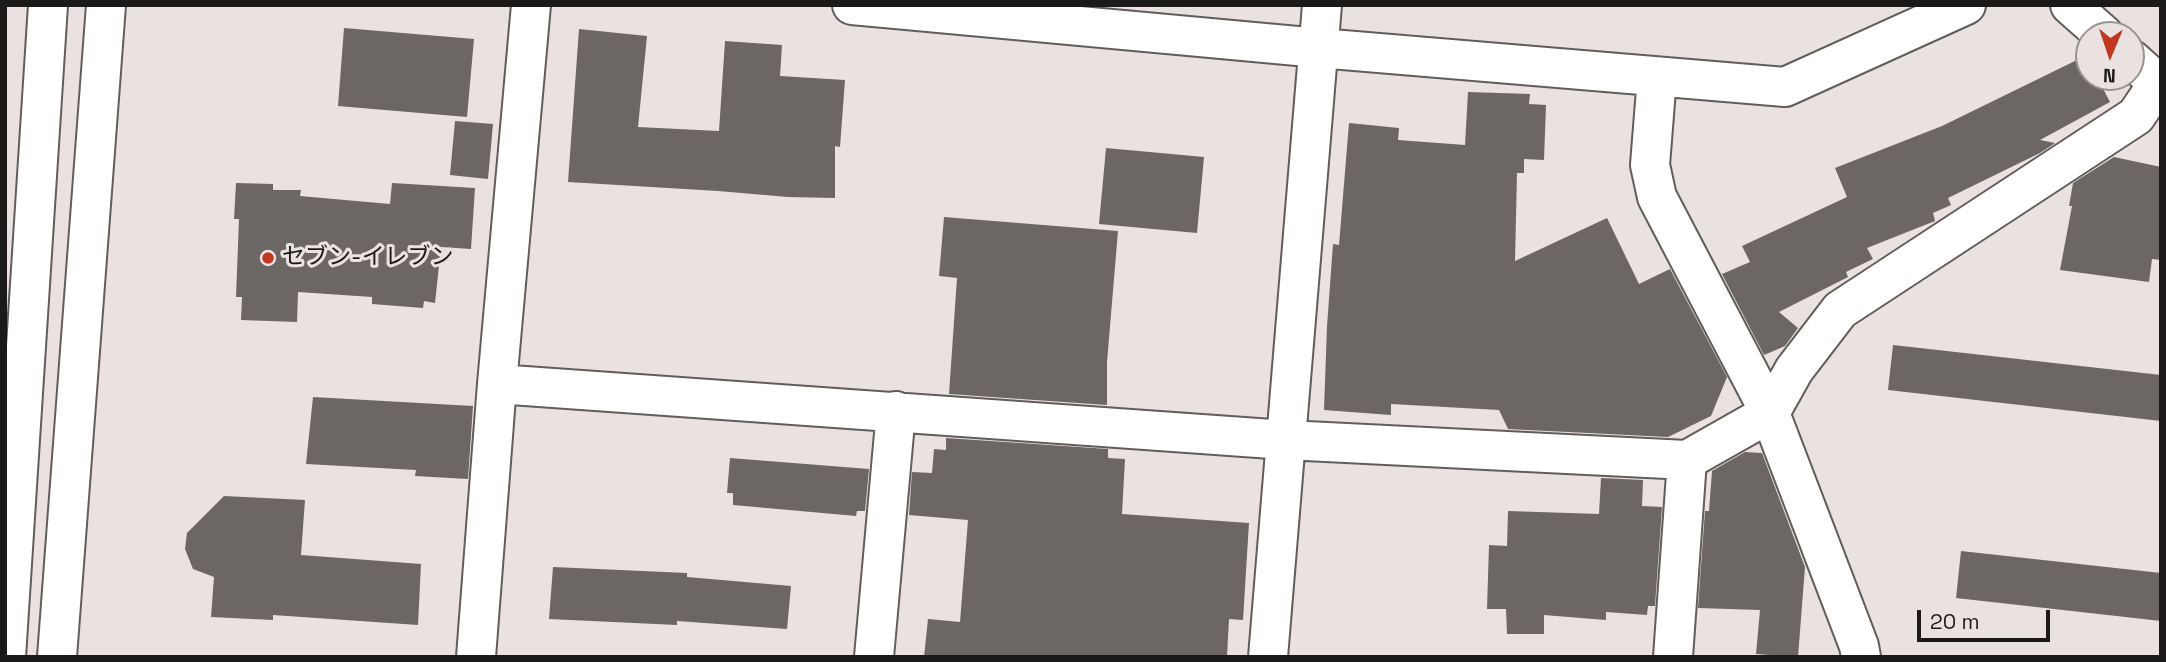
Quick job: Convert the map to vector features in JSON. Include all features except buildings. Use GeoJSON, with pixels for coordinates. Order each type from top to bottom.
{"type":"FeatureCollection","features":[{"type":"Feature","properties":{"kind":"street"},"geometry":{"type":"LineString","coordinates":[[6,657],[48,5]]}},
{"type":"Feature","properties":{"kind":"street"},"geometry":{"type":"LineString","coordinates":[[57,657],[106,5]]}},
{"type":"Feature","properties":{"kind":"street"},"geometry":{"type":"LineString","coordinates":[[476,657],[531,5]]}},
{"type":"Feature","properties":{"kind":"street"},"geometry":{"type":"LineString","coordinates":[[852,5],[1786,87],[1966,5]]}},
{"type":"Feature","properties":{"kind":"street"},"geometry":{"type":"LineString","coordinates":[[1268,657],[1322,5]]}},
{"type":"Feature","properties":{"kind":"street"},"geometry":{"type":"LineString","coordinates":[[2070,5],[2088,21]]}},
{"type":"Feature","properties":{"kind":"street"},"geometry":{"type":"LineString","coordinates":[[497,384],[1286,440],[1687,460],[1770,413],[1794,370],[1840,310],[2136,116],[2150,73]]}},
{"type":"Feature","properties":{"kind":"street"},"geometry":{"type":"LineString","coordinates":[[1657,77],[1650,165],[1657,197],[1770,413],[1861,657]]}},
{"type":"Feature","properties":{"kind":"street"},"geometry":{"type":"LineString","coordinates":[[874,657],[896,411]]}},
{"type":"Feature","properties":{"kind":"street"},"geometry":{"type":"LineString","coordinates":[[1674,657],[1687,460]]}},
{"type":"Feature","properties":{"kind":"place","name":"セブン-イレブン"},"geometry":{"type":"Point","coordinates":[268,258]}}]}
